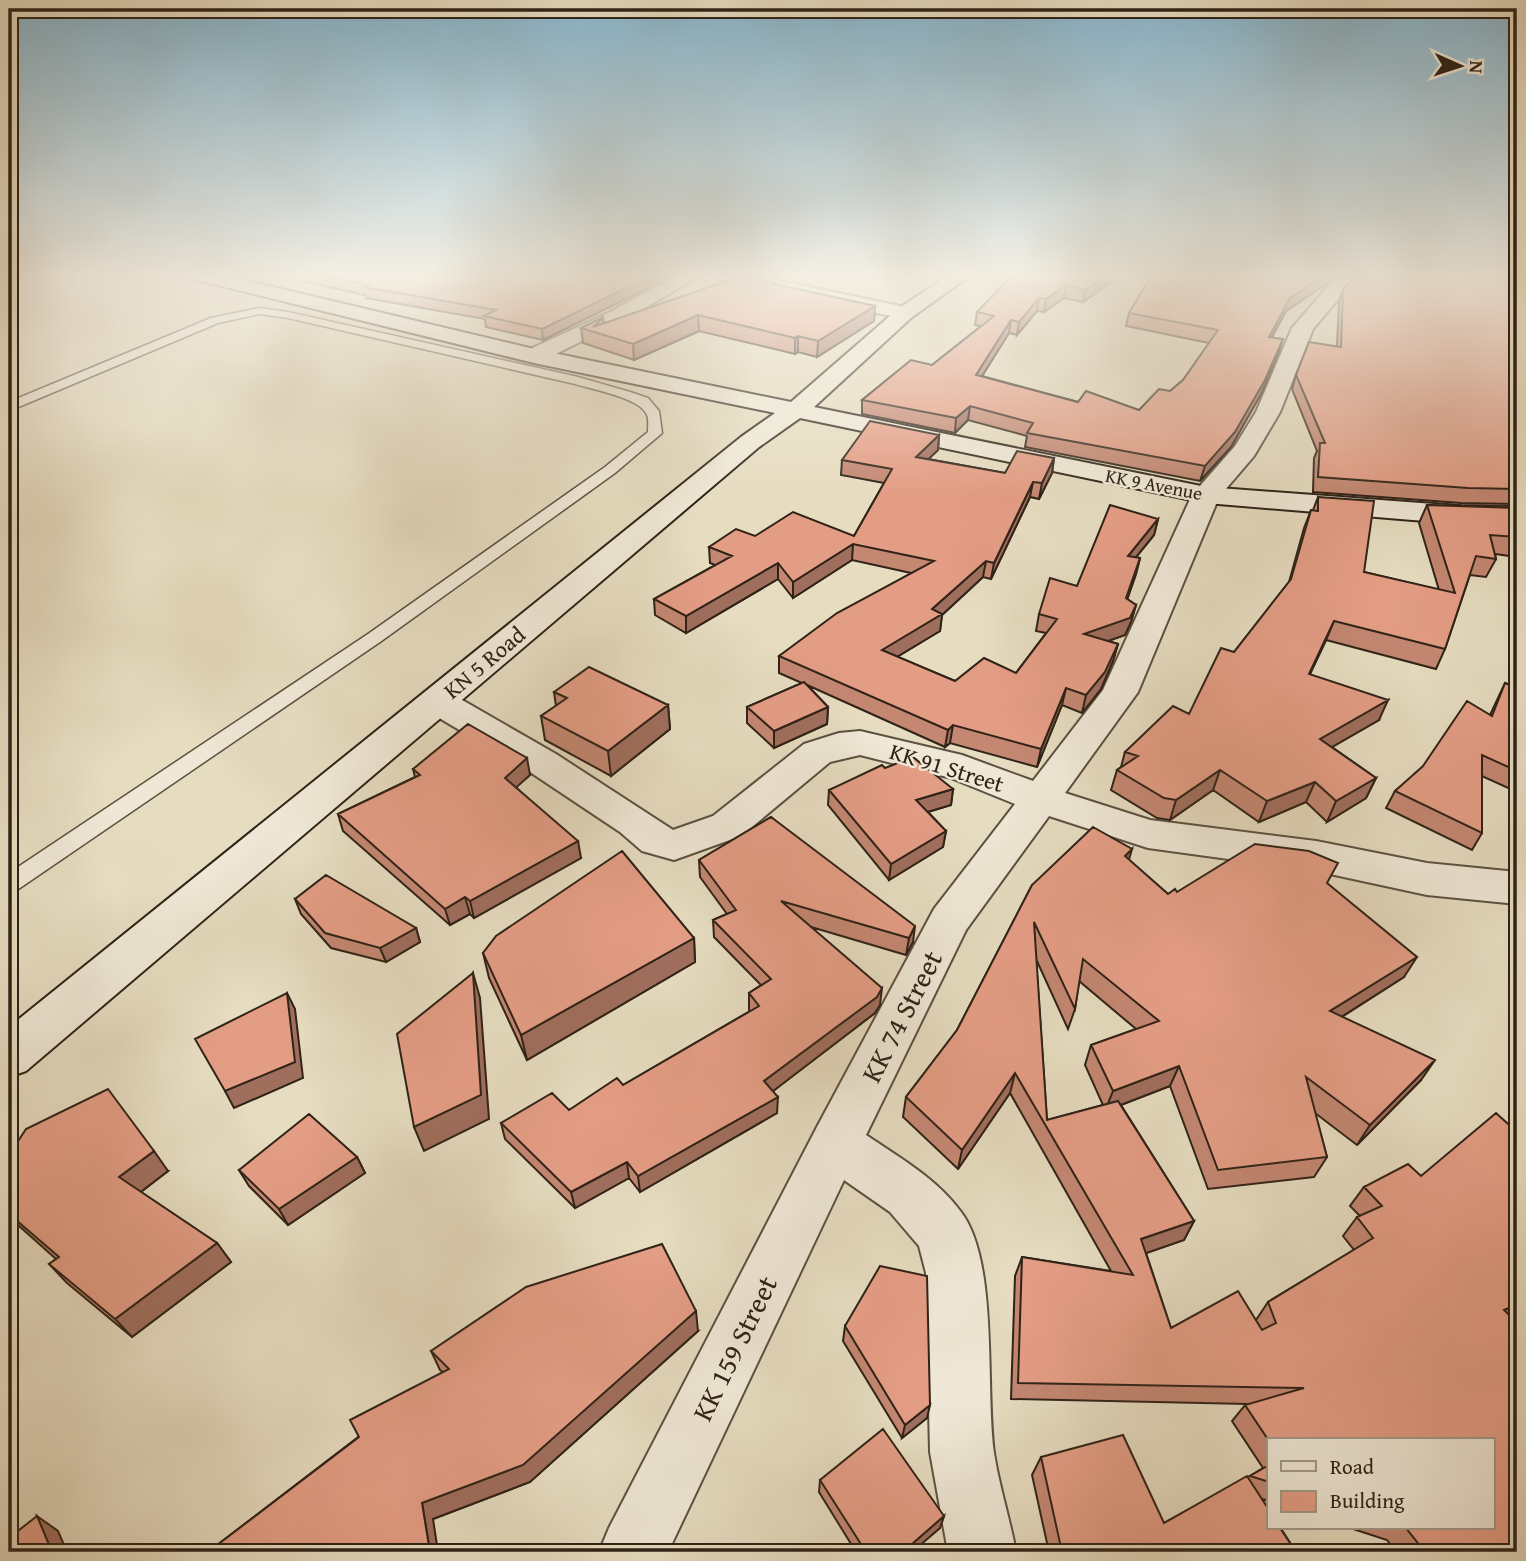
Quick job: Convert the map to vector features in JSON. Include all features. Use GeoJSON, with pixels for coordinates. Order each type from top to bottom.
{"type":"FeatureCollection","features":[{"type":"Feature","properties":{"kind":"street","name":"KK 9 Avenue"},"geometry":{"type":"LineString","coordinates":[[500,348],[1206,495],[1461,515],[1517,516]]}},
{"type":"Feature","properties":{"kind":"street"},"geometry":{"type":"LineString","coordinates":[[534,356],[551,348]]}},
{"type":"Feature","properties":{"kind":"street","name":"KN 5 Road"},"geometry":{"type":"LineString","coordinates":[[9,1056],[750,442],[796,410],[866,348]]}},
{"type":"Feature","properties":{"kind":"street","name":"KK 74 Street"},"geometry":{"type":"LineString","coordinates":[[835,1144],[949,921],[1120,692],[1206,495],[1245,450],[1268,412],[1295,348]]}},
{"type":"Feature","properties":{"kind":"street","name":"KK 91 Street"},"geometry":{"type":"LineString","coordinates":[[437,701],[543,763],[634,822],[656,841],[674,845],[727,826],[817,753],[839,745],[860,743],[962,768],[1041,799],[1148,834],[1316,856],[1427,879],[1517,888]]}},
{"type":"Feature","properties":{"kind":"street"},"geometry":{"type":"LineString","coordinates":[[835,1144],[909,1194],[943,1232],[955,1273],[962,1452],[982,1552]]}},
{"type":"Feature","properties":{"kind":"street","name":"KK 159 Street"},"geometry":{"type":"LineString","coordinates":[[633,1552],[835,1144]]}},
{"type":"Feature","properties":{"kind":"lane"},"geometry":{"type":"LineString","coordinates":[[9,407],[149,348]]}},
{"type":"Feature","properties":{"kind":"lane"},"geometry":{"type":"LineString","coordinates":[[9,884],[374,638],[610,470],[654,433],[654,414],[643,401],[556,376],[432,348]]}},
{"type":"Feature","properties":{"kind":"building"},"geometry":{"type":"Polygon","coordinates":[[[954,348],[993,348],[976,375],[1078,402],[1086,391],[1139,410],[1159,389],[1170,391],[1183,380],[1206,348],[1279,348],[1265,380],[1235,432],[1205,466],[1027,433],[1033,423],[970,406],[956,418],[862,400],[911,360],[932,365],[954,348]]]}},
{"type":"Feature","properties":{"kind":"building"},"geometry":{"type":"Polygon","coordinates":[[[1307,348],[1517,348],[1517,479],[1514,479],[1517,489],[1318,477],[1320,443],[1325,443],[1296,375],[1307,348]]]}},
{"type":"Feature","properties":{"kind":"building"},"geometry":{"type":"Polygon","coordinates":[[[870,421],[939,435],[916,457],[1005,473],[1017,451],[1054,458],[1042,483],[1033,482],[994,563],[986,561],[932,609],[942,614],[882,650],[955,681],[984,658],[1016,673],[1057,619],[1039,614],[1050,578],[1077,586],[1110,505],[1158,519],[1128,556],[1140,558],[1126,598],[1136,605],[1130,618],[1084,634],[1118,644],[1105,672],[1086,695],[1066,688],[1041,749],[953,725],[948,730],[779,656],[837,613],[934,561],[853,544],[793,582],[778,563],[686,616],[654,599],[732,556],[709,547],[736,529],[755,536],[793,512],[854,536],[892,469],[842,460],[870,421]]]}},
{"type":"Feature","properties":{"kind":"building"},"geometry":{"type":"Polygon","coordinates":[[[1318,497],[1374,501],[1364,572],[1455,593],[1427,505],[1517,508],[1517,537],[1490,535],[1496,559],[1476,556],[1445,649],[1334,621],[1309,674],[1388,700],[1320,739],[1376,778],[1336,801],[1315,782],[1267,801],[1220,770],[1176,800],[1164,798],[1117,770],[1138,756],[1125,752],[1173,706],[1189,714],[1221,648],[1234,652],[1291,579],[1311,510],[1318,511],[1318,497]]]}},
{"type":"Feature","properties":{"kind":"building"},"geometry":{"type":"Polygon","coordinates":[[[589,667],[668,705],[608,751],[541,716],[567,698],[554,692],[589,667]]]}},
{"type":"Feature","properties":{"kind":"building"},"geometry":{"type":"Polygon","coordinates":[[[804,682],[828,707],[774,731],[747,707],[804,682]]]}},
{"type":"Feature","properties":{"kind":"building"},"geometry":{"type":"Polygon","coordinates":[[[1505,683],[1517,688],[1517,771],[1482,755],[1482,833],[1395,791],[1423,766],[1467,701],[1492,716],[1505,683]]]}},
{"type":"Feature","properties":{"kind":"building"},"geometry":{"type":"Polygon","coordinates":[[[468,724],[527,758],[505,778],[578,841],[470,901],[465,897],[445,909],[338,814],[420,775],[413,769],[468,724]]]}},
{"type":"Feature","properties":{"kind":"building"},"geometry":{"type":"Polygon","coordinates":[[[913,757],[953,789],[916,800],[946,831],[891,864],[829,790],[882,765],[885,768],[913,757]]]}},
{"type":"Feature","properties":{"kind":"building"},"geometry":{"type":"Polygon","coordinates":[[[771,817],[915,926],[909,938],[781,901],[882,988],[877,997],[764,1081],[778,1097],[638,1176],[627,1162],[571,1192],[501,1123],[552,1093],[569,1110],[617,1078],[623,1085],[759,1006],[749,993],[771,979],[713,920],[736,910],[699,860],[771,817]]]}},
{"type":"Feature","properties":{"kind":"building"},"geometry":{"type":"Polygon","coordinates":[[[1093,827],[1132,849],[1125,856],[1168,894],[1175,889],[1177,892],[1255,844],[1309,851],[1338,863],[1327,883],[1417,957],[1330,1011],[1435,1060],[1370,1125],[1306,1077],[1327,1157],[1218,1170],[1179,1066],[1113,1091],[1091,1045],[1159,1021],[1083,959],[1075,1009],[1034,922],[1047,1120],[1118,1101],[1194,1221],[1141,1239],[1171,1328],[1238,1291],[1262,1330],[1276,1323],[1268,1302],[1373,1238],[1357,1217],[1382,1206],[1364,1187],[1408,1164],[1421,1176],[1496,1113],[1517,1132],[1517,1305],[1504,1310],[1517,1323],[1517,1552],[1425,1552],[1408,1530],[1494,1530],[1494,1438],[1267,1438],[1245,1405],[1304,1388],[1018,1383],[1022,1257],[1133,1275],[1015,1073],[962,1150],[906,1097],[957,1030],[1032,885],[1093,827]]]}},
{"type":"Feature","properties":{"kind":"building"},"geometry":{"type":"Polygon","coordinates":[[[622,851],[694,938],[521,1035],[483,953],[496,936],[622,851]]]}},
{"type":"Feature","properties":{"kind":"building"},"geometry":{"type":"Polygon","coordinates":[[[326,875],[416,928],[380,948],[325,933],[295,899],[326,875]]]}},
{"type":"Feature","properties":{"kind":"building"},"geometry":{"type":"Polygon","coordinates":[[[473,973],[481,1095],[414,1127],[397,1034],[473,973]]]}},
{"type":"Feature","properties":{"kind":"building"},"geometry":{"type":"Polygon","coordinates":[[[287,993],[295,1062],[225,1091],[195,1039],[287,993]]]}},
{"type":"Feature","properties":{"kind":"building"},"geometry":{"type":"Polygon","coordinates":[[[108,1089],[154,1151],[119,1177],[217,1243],[115,1319],[49,1264],[59,1257],[9,1214],[9,1155],[26,1129],[108,1089]]]}},
{"type":"Feature","properties":{"kind":"building"},"geometry":{"type":"Polygon","coordinates":[[[309,1114],[357,1157],[279,1209],[239,1170],[309,1114]]]}},
{"type":"Feature","properties":{"kind":"building"},"geometry":{"type":"Polygon","coordinates":[[[662,1244],[696,1311],[523,1465],[422,1503],[430,1552],[208,1552],[359,1437],[350,1420],[449,1369],[431,1351],[526,1287],[662,1244]]]}},
{"type":"Feature","properties":{"kind":"building"},"geometry":{"type":"Polygon","coordinates":[[[880,1266],[927,1276],[930,1405],[905,1425],[845,1326],[880,1266]]]}},
{"type":"Feature","properties":{"kind":"building"},"geometry":{"type":"Polygon","coordinates":[[[883,1429],[944,1516],[912,1544],[917,1552],[866,1552],[820,1480],[883,1429]]]}},
{"type":"Feature","properties":{"kind":"building"},"geometry":{"type":"Polygon","coordinates":[[[1123,1435],[1164,1523],[1247,1476],[1267,1507],[1267,1530],[1281,1530],[1296,1552],[1062,1552],[1041,1457],[1123,1435]]]}},
{"type":"Feature","properties":{"kind":"building"},"geometry":{"type":"Polygon","coordinates":[[[1267,1466],[1267,1481],[1250,1476],[1267,1466]]]}},
{"type":"Feature","properties":{"kind":"building"},"geometry":{"type":"Polygon","coordinates":[[[37,1516],[52,1552],[9,1552],[9,1538],[37,1516]]]}}]}
